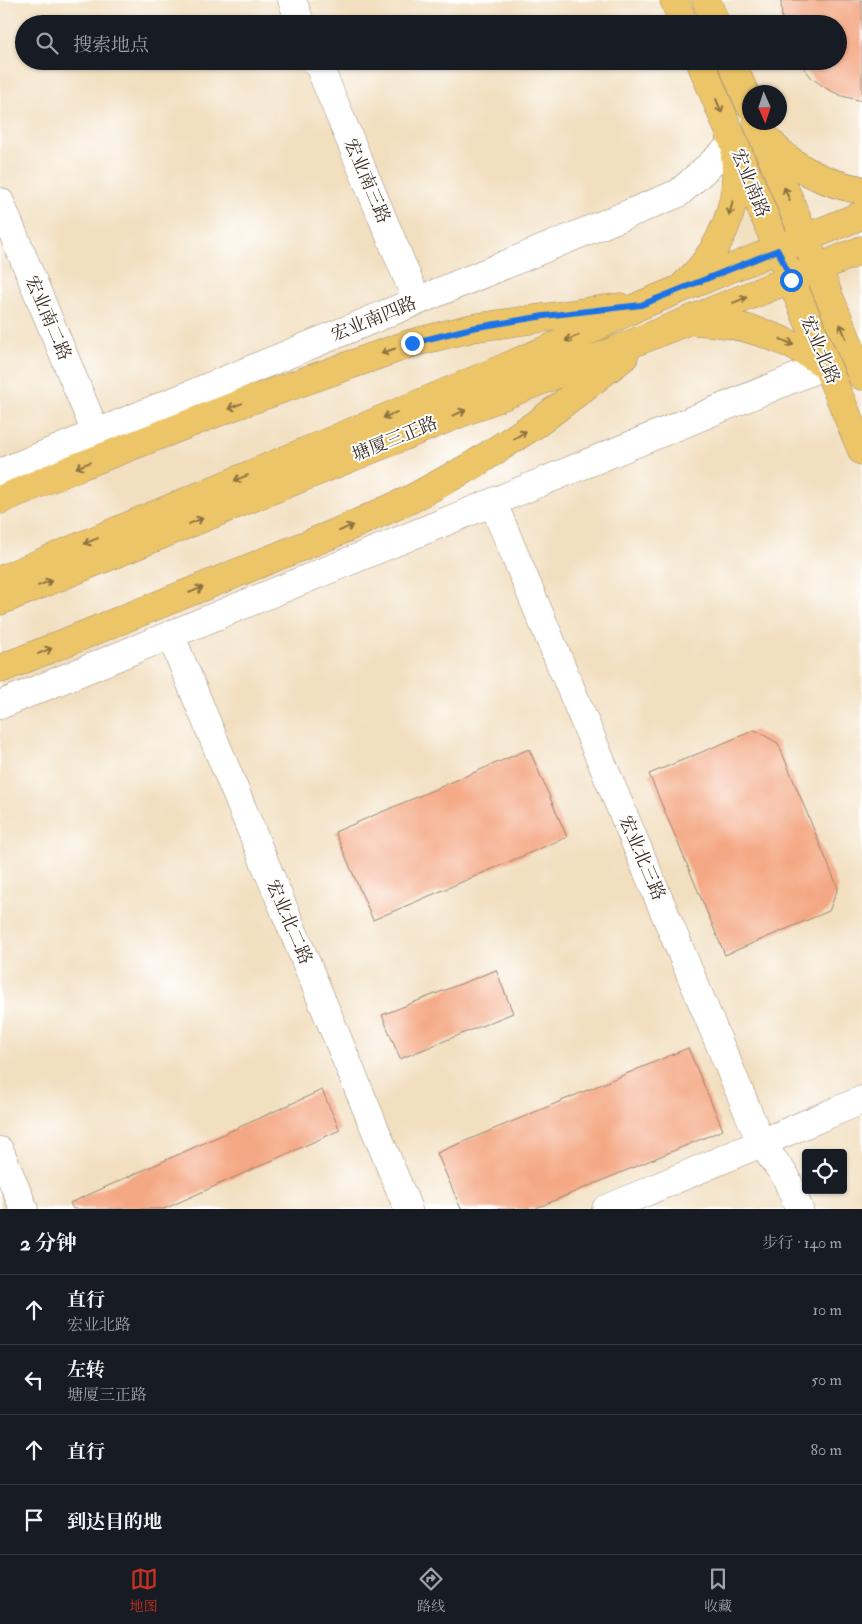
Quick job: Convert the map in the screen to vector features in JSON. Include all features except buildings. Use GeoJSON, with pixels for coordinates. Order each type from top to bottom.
{"type":"FeatureCollection","features":[{"type":"Feature","properties":{"kind":"main road"},"geometry":{"type":"LineString","coordinates":[[674,0],[680,15]]}},
{"type":"Feature","properties":{"kind":"main road"},"geometry":{"type":"LineString","coordinates":[[706,0],[712,15]]}},
{"type":"Feature","properties":{"kind":"main road","name":"宏业南路"},"geometry":{"type":"LineString","coordinates":[[704,70],[778,250]]}},
{"type":"Feature","properties":{"kind":"main road"},"geometry":{"type":"LineString","coordinates":[[735,70],[742,86]]}},
{"type":"Feature","properties":{"kind":"main road","name":"宏业南路"},"geometry":{"type":"LineString","coordinates":[[760,130],[806,239]]}},
{"type":"Feature","properties":{"kind":"main road"},"geometry":{"type":"LineString","coordinates":[[761,130],[776,148],[809,173],[828,182],[862,190]]}},
{"type":"Feature","properties":{"kind":"main road"},"geometry":{"type":"LineString","coordinates":[[679,290],[708,260],[727,224],[736,183],[734,142]]}},
{"type":"Feature","properties":{"kind":"main road","name":"塘厦三正路"},"geometry":{"type":"LineString","coordinates":[[0,580],[504,368],[582,334],[641,305],[862,215]]}},
{"type":"Feature","properties":{"kind":"main road","name":"宏业北路"},"geometry":{"type":"LineString","coordinates":[[806,239],[862,376]]}},
{"type":"Feature","properties":{"kind":"main road","name":"宏业北路"},"geometry":{"type":"LineString","coordinates":[[778,250],[862,451]]}},
{"type":"Feature","properties":{"kind":"main road","name":"塘厦三正路"},"geometry":{"type":"LineString","coordinates":[[0,601],[862,250]]}},
{"type":"Feature","properties":{"kind":"main road"},"geometry":{"type":"LineString","coordinates":[[0,500],[75,468],[228,409],[412,343],[472,328],[544,316],[641,305]]}},
{"type":"Feature","properties":{"kind":"main road"},"geometry":{"type":"LineString","coordinates":[[688,321],[710,322],[751,329],[790,343],[826,365]]}},
{"type":"Feature","properties":{"kind":"main road"},"geometry":{"type":"LineString","coordinates":[[0,669],[332,534],[409,500],[474,465],[539,422],[652,336]]}},
{"type":"Feature","properties":{"kind":"street"},"geometry":{"type":"LineString","coordinates":[[292,0],[298,15]]}},
{"type":"Feature","properties":{"kind":"street","name":"宏业南三路"},"geometry":{"type":"LineString","coordinates":[[321,70],[417,301]]}},
{"type":"Feature","properties":{"kind":"street","name":"宏业南四路"},"geometry":{"type":"LineString","coordinates":[[0,473],[679,193],[734,142]]}},
{"type":"Feature","properties":{"kind":"street","name":"宏业南二路"},"geometry":{"type":"LineString","coordinates":[[0,202],[96,433]]}},
{"type":"Feature","properties":{"kind":"street"},"geometry":{"type":"LineString","coordinates":[[0,705],[826,365]]}},
{"type":"Feature","properties":{"kind":"street","name":"宏业北三路"},"geometry":{"type":"LineString","coordinates":[[493,503],[761,1143],[786,1178],[799,1209]]}},
{"type":"Feature","properties":{"kind":"street","name":"宏业北二路"},"geometry":{"type":"LineString","coordinates":[[171,636],[408,1209]]}},
{"type":"Feature","properties":{"kind":"street"},"geometry":{"type":"LineString","coordinates":[[606,1209],[862,1100]]}},
{"type":"Feature","properties":{"kind":"street"},"geometry":{"type":"LineString","coordinates":[[0,1151],[24,1209]]}},
{"type":"Feature","properties":{"kind":"route"},"geometry":{"type":"LineString","coordinates":[[412,343],[472,328],[544,316],[641,305],[778,250],[791,280]]}}]}
